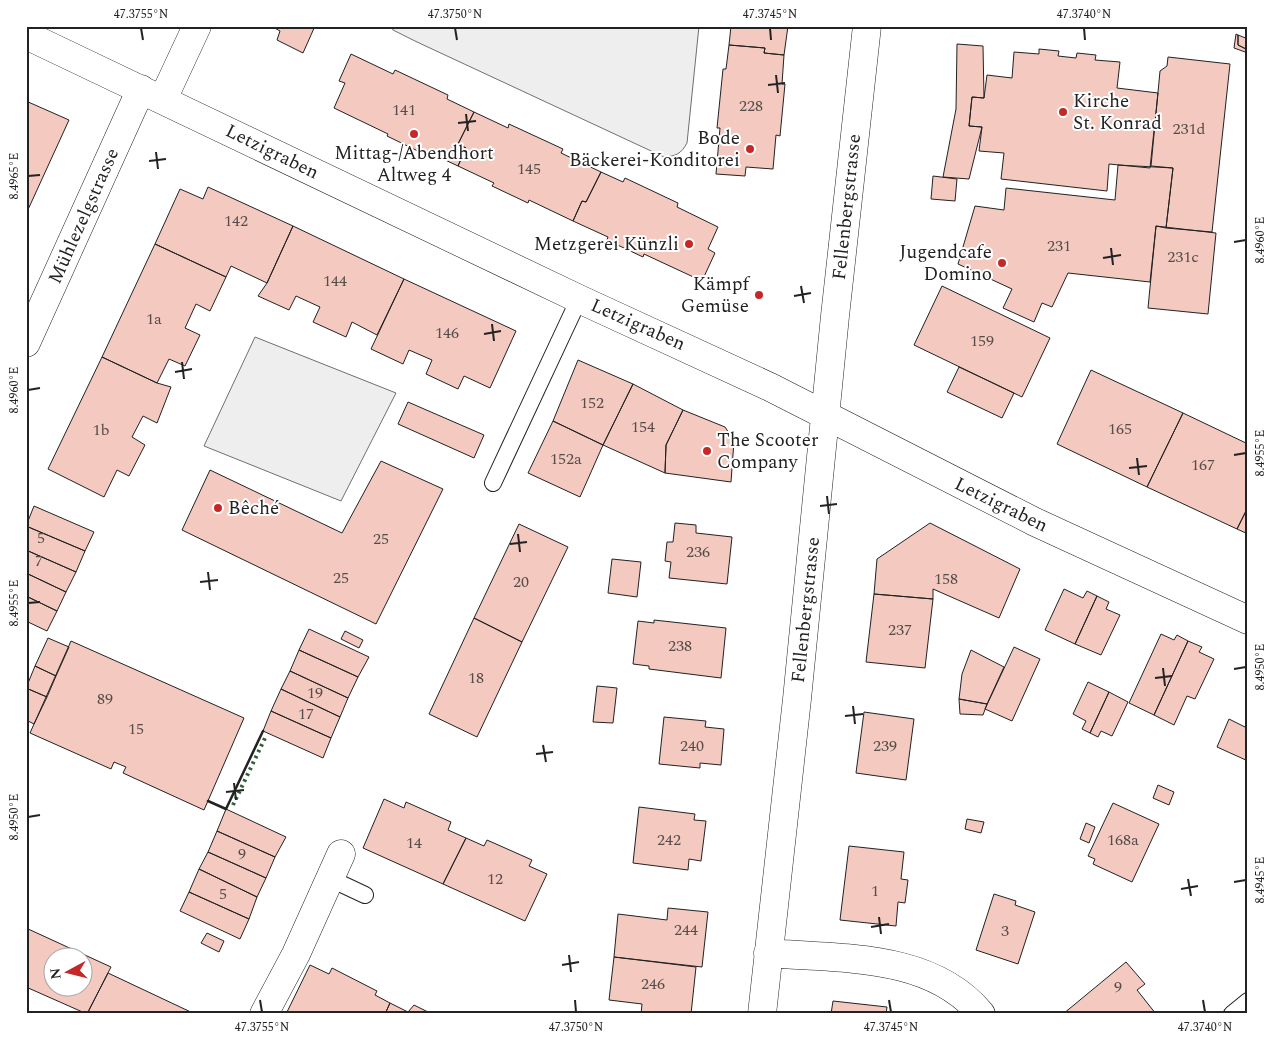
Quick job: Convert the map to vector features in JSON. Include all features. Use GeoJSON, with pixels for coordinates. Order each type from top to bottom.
{"type":"FeatureCollection","features":[{"type":"Feature","properties":{"kind":"street","name":"Mühlezelgstrasse"},"geometry":{"type":"LineString","coordinates":[[26,343],[152,94],[198,26]]}},
{"type":"Feature","properties":{"kind":"street","name":"Fellenbergstrasse"},"geometry":{"type":"LineString","coordinates":[[762,1014],[797,699],[867,26]]}},
{"type":"Feature","properties":{"kind":"street","name":"Letzigraben"},"geometry":{"type":"LineString","coordinates":[[26,34],[578,298],[764,384],[1035,522],[1248,620]]}},
{"type":"Feature","properties":{"kind":"street"},"geometry":{"type":"LineString","coordinates":[[264,1014],[275,996],[341,854]]}},
{"type":"Feature","properties":{"kind":"street"},"geometry":{"type":"LineString","coordinates":[[768,952],[889,964],[931,976],[967,998],[981,1014]]}},
{"type":"Feature","properties":{"kind":"lane"},"geometry":{"type":"LineString","coordinates":[[493,483],[578,298]]}},
{"type":"Feature","properties":{"kind":"lane"},"geometry":{"type":"LineString","coordinates":[[331,879],[364,895]]}},
{"type":"Feature","properties":{"kind":"lane"},"geometry":{"type":"LineString","coordinates":[[1232,1014],[1248,1001]]}},
{"type":"Feature","properties":{"kind":"shaded area"},"geometry":{"type":"Polygon","coordinates":[[[391,26],[699,26],[687,143],[678,154],[664,157],[417,42],[393,30],[391,26]]]}},
{"type":"Feature","properties":{"kind":"shaded area"},"geometry":{"type":"Polygon","coordinates":[[[255,337],[396,393],[341,501],[204,446],[255,337]]]}},
{"type":"Feature","properties":{"kind":"building"},"geometry":{"type":"Polygon","coordinates":[[[271,26],[315,26],[303,53],[277,40],[280,31],[271,26]]]}},
{"type":"Feature","properties":{"kind":"building"},"geometry":{"type":"Polygon","coordinates":[[[731,26],[788,26],[784,55],[764,53],[765,48],[729,45],[731,26]]]}},
{"type":"Feature","properties":{"kind":"building"},"geometry":{"type":"Polygon","coordinates":[[[1236,34],[1238,35],[1238,45],[1248,50],[1248,53],[1234,48],[1236,34]]]}},
{"type":"Feature","properties":{"kind":"building"},"geometry":{"type":"Polygon","coordinates":[[[1238,35],[1248,39],[1248,50],[1238,45],[1238,35]]]}},
{"type":"Feature","properties":{"kind":"building"},"geometry":{"type":"Polygon","coordinates":[[[957,44],[983,46],[984,98],[972,97],[969,126],[982,127],[969,179],[943,177],[956,109],[957,44]]]}},
{"type":"Feature","properties":{"kind":"building"},"geometry":{"type":"Polygon","coordinates":[[[729,45],[765,48],[764,53],[784,55],[782,84],[785,84],[780,136],[776,135],[773,169],[746,167],[745,176],[716,174],[720,128],[717,128],[723,69],[726,69],[729,45]]]}},
{"type":"Feature","properties":{"kind":"building","name":"Kirche St. Konrad"},"geometry":{"type":"Polygon","coordinates":[[[1039,49],[1059,51],[1058,56],[1076,58],[1077,53],[1096,55],[1095,60],[1120,62],[1117,88],[1158,93],[1150,168],[1109,164],[1107,191],[1001,179],[1004,153],[979,151],[982,127],[969,126],[972,97],[984,98],[987,75],[1012,78],[1014,52],[1039,54],[1039,49]]]}},
{"type":"Feature","properties":{"kind":"building"},"geometry":{"type":"Polygon","coordinates":[[[351,54],[393,74],[395,70],[448,95],[447,99],[474,112],[458,144],[466,148],[458,166],[424,150],[422,153],[334,108],[345,83],[339,81],[351,54]]]}},
{"type":"Feature","properties":{"kind":"building"},"geometry":{"type":"Polygon","coordinates":[[[1168,57],[1230,64],[1212,232],[1166,228],[1173,168],[1151,166],[1160,71],[1167,66],[1168,57]]]}},
{"type":"Feature","properties":{"kind":"building"},"geometry":{"type":"Polygon","coordinates":[[[26,101],[69,120],[26,214],[26,101]]]}},
{"type":"Feature","properties":{"kind":"building"},"geometry":{"type":"Polygon","coordinates":[[[474,112],[508,128],[509,124],[563,149],[561,153],[601,172],[586,202],[582,201],[573,221],[529,200],[528,203],[492,186],[494,183],[458,166],[466,148],[458,144],[474,112]]]}},
{"type":"Feature","properties":{"kind":"building"},"geometry":{"type":"Polygon","coordinates":[[[1118,165],[1173,168],[1166,228],[1156,226],[1150,282],[1068,273],[1052,307],[1042,303],[1034,322],[1003,308],[1012,289],[958,264],[975,206],[1004,210],[1006,188],[1115,200],[1118,165]]]}},
{"type":"Feature","properties":{"kind":"building"},"geometry":{"type":"Polygon","coordinates":[[[601,172],[623,182],[625,178],[678,203],[677,207],[718,227],[708,249],[715,253],[702,281],[644,254],[643,257],[607,240],[608,237],[573,221],[582,201],[586,202],[601,172]]]}},
{"type":"Feature","properties":{"kind":"building"},"geometry":{"type":"Polygon","coordinates":[[[933,176],[957,179],[955,201],[931,199],[933,176]]]}},
{"type":"Feature","properties":{"kind":"building"},"geometry":{"type":"Polygon","coordinates":[[[208,187],[293,226],[267,283],[231,266],[226,277],[155,244],[180,189],[203,199],[208,187]]]}},
{"type":"Feature","properties":{"kind":"building"},"geometry":{"type":"Polygon","coordinates":[[[293,226],[404,279],[377,335],[352,322],[346,337],[313,322],[320,307],[296,296],[289,310],[258,296],[267,283],[293,226]]]}},
{"type":"Feature","properties":{"kind":"building"},"geometry":{"type":"Polygon","coordinates":[[[1156,226],[1216,233],[1208,314],[1148,308],[1156,226]]]}},
{"type":"Feature","properties":{"kind":"building"},"geometry":{"type":"Polygon","coordinates":[[[155,244],[226,277],[210,311],[196,304],[185,328],[200,335],[185,366],[169,359],[157,383],[102,357],[155,244]]]}},
{"type":"Feature","properties":{"kind":"building"},"geometry":{"type":"Polygon","coordinates":[[[404,279],[516,331],[490,388],[464,376],[458,389],[426,374],[432,360],[409,350],[403,364],[371,349],[404,279]]]}},
{"type":"Feature","properties":{"kind":"building"},"geometry":{"type":"Polygon","coordinates":[[[942,286],[1050,338],[1022,397],[914,345],[942,286]]]}},
{"type":"Feature","properties":{"kind":"building"},"geometry":{"type":"Polygon","coordinates":[[[102,357],[157,383],[171,387],[157,423],[143,416],[132,437],[145,445],[129,476],[117,470],[104,497],[48,469],[102,357]]]}},
{"type":"Feature","properties":{"kind":"building"},"geometry":{"type":"Polygon","coordinates":[[[578,360],[633,384],[603,445],[553,421],[578,360]]]}},
{"type":"Feature","properties":{"kind":"building"},"geometry":{"type":"Polygon","coordinates":[[[959,367],[1014,393],[1002,418],[947,392],[959,367]]]}},
{"type":"Feature","properties":{"kind":"building"},"geometry":{"type":"Polygon","coordinates":[[[1091,370],[1183,413],[1147,487],[1057,444],[1091,370]]]}},
{"type":"Feature","properties":{"kind":"building"},"geometry":{"type":"Polygon","coordinates":[[[633,384],[683,410],[666,445],[665,473],[603,445],[633,384]]]}},
{"type":"Feature","properties":{"kind":"building"},"geometry":{"type":"Polygon","coordinates":[[[408,402],[484,435],[474,458],[398,424],[408,402]]]}},
{"type":"Feature","properties":{"kind":"building"},"geometry":{"type":"Polygon","coordinates":[[[683,410],[725,427],[729,433],[734,441],[731,482],[665,473],[666,445],[683,410]]]}},
{"type":"Feature","properties":{"kind":"building"},"geometry":{"type":"Polygon","coordinates":[[[1183,413],[1248,444],[1248,507],[1237,529],[1147,487],[1183,413]]]}},
{"type":"Feature","properties":{"kind":"building"},"geometry":{"type":"Polygon","coordinates":[[[553,421],[603,445],[580,497],[528,473],[553,421]]]}},
{"type":"Feature","properties":{"kind":"building"},"geometry":{"type":"Polygon","coordinates":[[[381,461],[443,489],[376,624],[182,530],[210,470],[342,533],[381,461]]]}},
{"type":"Feature","properties":{"kind":"building"},"geometry":{"type":"Polygon","coordinates":[[[34,506],[94,532],[85,551],[26,526],[34,506]]]}},
{"type":"Feature","properties":{"kind":"building"},"geometry":{"type":"Polygon","coordinates":[[[1248,507],[1248,534],[1237,529],[1248,507]]]}},
{"type":"Feature","properties":{"kind":"building"},"geometry":{"type":"Polygon","coordinates":[[[675,523],[696,525],[696,533],[732,537],[727,584],[669,578],[671,562],[665,561],[667,542],[673,542],[675,523]]]}},
{"type":"Feature","properties":{"kind":"building"},"geometry":{"type":"Polygon","coordinates":[[[930,523],[1020,569],[999,618],[933,589],[933,599],[874,594],[877,559],[930,523]]]}},
{"type":"Feature","properties":{"kind":"building"},"geometry":{"type":"Polygon","coordinates":[[[519,524],[568,547],[522,642],[474,618],[519,524]]]}},
{"type":"Feature","properties":{"kind":"building"},"geometry":{"type":"Polygon","coordinates":[[[26,526],[85,551],[76,572],[26,550],[26,526]]]}},
{"type":"Feature","properties":{"kind":"building"},"geometry":{"type":"Polygon","coordinates":[[[26,550],[76,572],[66,592],[26,573],[26,550]]]}},
{"type":"Feature","properties":{"kind":"building"},"geometry":{"type":"Polygon","coordinates":[[[612,559],[641,562],[637,597],[608,593],[612,559]]]}},
{"type":"Feature","properties":{"kind":"building"},"geometry":{"type":"Polygon","coordinates":[[[26,573],[66,592],[57,611],[26,596],[26,573]]]}},
{"type":"Feature","properties":{"kind":"building"},"geometry":{"type":"Polygon","coordinates":[[[1064,589],[1083,598],[1087,591],[1097,596],[1075,644],[1045,630],[1064,589]]]}},
{"type":"Feature","properties":{"kind":"building"},"geometry":{"type":"Polygon","coordinates":[[[874,594],[933,599],[925,668],[866,662],[874,594]]]}},
{"type":"Feature","properties":{"kind":"building"},"geometry":{"type":"Polygon","coordinates":[[[26,596],[57,611],[47,631],[26,621],[26,596]]]}},
{"type":"Feature","properties":{"kind":"building"},"geometry":{"type":"Polygon","coordinates":[[[1097,596],[1109,602],[1106,609],[1120,615],[1101,655],[1075,644],[1097,596]]]}},
{"type":"Feature","properties":{"kind":"building"},"geometry":{"type":"Polygon","coordinates":[[[474,618],[522,642],[477,737],[429,714],[474,618]]]}},
{"type":"Feature","properties":{"kind":"building"},"geometry":{"type":"Polygon","coordinates":[[[654,620],[726,628],[721,678],[649,669],[649,666],[633,664],[638,621],[654,623],[654,620]]]}},
{"type":"Feature","properties":{"kind":"building"},"geometry":{"type":"Polygon","coordinates":[[[309,629],[369,657],[358,677],[299,650],[309,629]]]}},
{"type":"Feature","properties":{"kind":"building"},"geometry":{"type":"Polygon","coordinates":[[[345,631],[363,640],[359,648],[341,639],[345,631]]]}},
{"type":"Feature","properties":{"kind":"building"},"geometry":{"type":"Polygon","coordinates":[[[1161,634],[1174,640],[1177,635],[1188,641],[1154,715],[1129,703],[1161,634]]]}},
{"type":"Feature","properties":{"kind":"building"},"geometry":{"type":"Polygon","coordinates":[[[48,638],[69,647],[56,676],[35,666],[48,638]]]}},
{"type":"Feature","properties":{"kind":"building"},"geometry":{"type":"Polygon","coordinates":[[[71,641],[244,718],[204,810],[123,773],[126,767],[114,762],[111,769],[30,733],[71,641]]]}},
{"type":"Feature","properties":{"kind":"building"},"geometry":{"type":"Polygon","coordinates":[[[1188,641],[1202,647],[1199,652],[1214,659],[1195,699],[1187,696],[1174,725],[1154,715],[1188,641]]]}},
{"type":"Feature","properties":{"kind":"building"},"geometry":{"type":"Polygon","coordinates":[[[1014,647],[1040,659],[1012,721],[985,709],[1014,647]]]}},
{"type":"Feature","properties":{"kind":"building"},"geometry":{"type":"Polygon","coordinates":[[[299,650],[358,677],[348,698],[290,671],[299,650]]]}},
{"type":"Feature","properties":{"kind":"building"},"geometry":{"type":"Polygon","coordinates":[[[971,650],[1004,667],[987,704],[959,699],[962,674],[971,650]]]}},
{"type":"Feature","properties":{"kind":"building"},"geometry":{"type":"Polygon","coordinates":[[[35,666],[56,676],[47,697],[26,688],[35,666]]]}},
{"type":"Feature","properties":{"kind":"building"},"geometry":{"type":"Polygon","coordinates":[[[290,671],[348,698],[340,717],[281,689],[290,671]]]}},
{"type":"Feature","properties":{"kind":"building"},"geometry":{"type":"Polygon","coordinates":[[[1088,682],[1109,692],[1090,733],[1082,729],[1086,721],[1073,714],[1088,682]]]}},
{"type":"Feature","properties":{"kind":"building"},"geometry":{"type":"Polygon","coordinates":[[[597,686],[617,688],[613,723],[593,722],[597,686]]]}},
{"type":"Feature","properties":{"kind":"building"},"geometry":{"type":"Polygon","coordinates":[[[26,688],[47,697],[34,724],[26,720],[26,688]]]}},
{"type":"Feature","properties":{"kind":"building"},"geometry":{"type":"Polygon","coordinates":[[[281,689],[340,717],[331,738],[271,711],[281,689]]]}},
{"type":"Feature","properties":{"kind":"building"},"geometry":{"type":"Polygon","coordinates":[[[1109,692],[1128,702],[1112,736],[1101,731],[1098,737],[1090,733],[1109,692]]]}},
{"type":"Feature","properties":{"kind":"building"},"geometry":{"type":"Polygon","coordinates":[[[959,699],[987,704],[983,715],[960,714],[959,699]]]}},
{"type":"Feature","properties":{"kind":"building"},"geometry":{"type":"Polygon","coordinates":[[[271,711],[331,738],[323,758],[263,731],[271,711]]]}},
{"type":"Feature","properties":{"kind":"building"},"geometry":{"type":"Polygon","coordinates":[[[864,712],[914,719],[906,780],[856,773],[864,712]]]}},
{"type":"Feature","properties":{"kind":"building"},"geometry":{"type":"Polygon","coordinates":[[[664,717],[706,721],[705,727],[724,729],[721,765],[700,763],[700,768],[659,764],[664,717]]]}},
{"type":"Feature","properties":{"kind":"building"},"geometry":{"type":"Polygon","coordinates":[[[1229,719],[1245,727],[1248,719],[1248,761],[1217,747],[1229,719]]]}},
{"type":"Feature","properties":{"kind":"building"},"geometry":{"type":"Polygon","coordinates":[[[1158,785],[1174,792],[1169,805],[1153,798],[1158,785]]]}},
{"type":"Feature","properties":{"kind":"building"},"geometry":{"type":"Polygon","coordinates":[[[384,799],[404,808],[406,802],[451,822],[448,830],[466,838],[443,884],[363,848],[384,799]]]}},
{"type":"Feature","properties":{"kind":"building"},"geometry":{"type":"Polygon","coordinates":[[[1113,803],[1159,824],[1132,882],[1093,864],[1095,859],[1088,856],[1113,803]]]}},
{"type":"Feature","properties":{"kind":"building"},"geometry":{"type":"Polygon","coordinates":[[[639,807],[695,814],[694,820],[706,821],[701,861],[689,859],[688,870],[633,863],[639,807]]]}},
{"type":"Feature","properties":{"kind":"building"},"geometry":{"type":"Polygon","coordinates":[[[226,809],[286,837],[275,857],[217,831],[226,809]]]}},
{"type":"Feature","properties":{"kind":"building"},"geometry":{"type":"Polygon","coordinates":[[[967,819],[984,822],[981,833],[965,829],[967,819]]]}},
{"type":"Feature","properties":{"kind":"building"},"geometry":{"type":"Polygon","coordinates":[[[1086,823],[1095,827],[1089,843],[1080,839],[1086,823]]]}},
{"type":"Feature","properties":{"kind":"building"},"geometry":{"type":"Polygon","coordinates":[[[217,831],[275,857],[266,878],[208,852],[217,831]]]}},
{"type":"Feature","properties":{"kind":"building"},"geometry":{"type":"Polygon","coordinates":[[[466,838],[484,846],[487,840],[532,860],[529,866],[547,874],[525,921],[443,884],[466,838]]]}},
{"type":"Feature","properties":{"kind":"building"},"geometry":{"type":"Polygon","coordinates":[[[849,846],[904,852],[901,879],[908,880],[905,903],[898,902],[896,926],[840,920],[849,846]]]}},
{"type":"Feature","properties":{"kind":"building"},"geometry":{"type":"Polygon","coordinates":[[[208,852],[266,878],[257,897],[199,869],[208,852]]]}},
{"type":"Feature","properties":{"kind":"building"},"geometry":{"type":"Polygon","coordinates":[[[199,869],[257,897],[249,919],[189,892],[199,869]]]}},
{"type":"Feature","properties":{"kind":"building"},"geometry":{"type":"Polygon","coordinates":[[[189,892],[249,919],[240,939],[180,911],[189,892]]]}},
{"type":"Feature","properties":{"kind":"building"},"geometry":{"type":"Polygon","coordinates":[[[994,894],[1016,901],[1015,905],[1035,912],[1018,964],[976,950],[994,894]]]}},
{"type":"Feature","properties":{"kind":"building"},"geometry":{"type":"Polygon","coordinates":[[[668,908],[708,912],[702,967],[614,957],[618,914],[667,920],[668,908]]]}},
{"type":"Feature","properties":{"kind":"building"},"geometry":{"type":"Polygon","coordinates":[[[26,928],[70,948],[42,948],[42,994],[26,987],[26,928]]]}},
{"type":"Feature","properties":{"kind":"building"},"geometry":{"type":"Polygon","coordinates":[[[207,933],[224,941],[219,952],[201,943],[207,933]]]}},
{"type":"Feature","properties":{"kind":"building"},"geometry":{"type":"Polygon","coordinates":[[[614,957],[696,967],[691,1014],[641,1014],[642,1004],[609,1000],[614,957]]]}},
{"type":"Feature","properties":{"kind":"building"},"geometry":{"type":"Polygon","coordinates":[[[92,958],[111,967],[87,1014],[51,998],[92,998],[92,958]]]}},
{"type":"Feature","properties":{"kind":"building"},"geometry":{"type":"Polygon","coordinates":[[[1126,962],[1145,984],[1137,990],[1156,1014],[1063,1014],[1126,962]]]}},
{"type":"Feature","properties":{"kind":"building"},"geometry":{"type":"Polygon","coordinates":[[[310,965],[329,974],[332,968],[377,991],[375,995],[390,1003],[385,1014],[287,1012],[310,965]]]}},
{"type":"Feature","properties":{"kind":"building"},"geometry":{"type":"Polygon","coordinates":[[[108,973],[195,1014],[87,1014],[108,973]]]}},
{"type":"Feature","properties":{"kind":"building"},"geometry":{"type":"Polygon","coordinates":[[[833,1001],[887,1007],[886,1014],[831,1014],[833,1001]]]}},
{"type":"Feature","properties":{"kind":"building"},"geometry":{"type":"Polygon","coordinates":[[[390,1003],[408,1012],[414,1005],[432,1014],[385,1014],[390,1003]]]}},
{"type":"Feature","properties":{"kind":"hedge"},"geometry":{"type":"LineString","coordinates":[[233,805],[266,736]]}},
{"type":"Feature","properties":{"kind":"wall"},"geometry":{"type":"LineString","coordinates":[[208,801],[226,809],[263,731]]}},
{"type":"Feature","properties":{"kind":"place","name":"Kirche St. Konrad"},"geometry":{"type":"Point","coordinates":[1063,112]}},
{"type":"Feature","properties":{"kind":"place","name":"Mittag-/Abendhort Altweg 4"},"geometry":{"type":"Point","coordinates":[414,134]}},
{"type":"Feature","properties":{"kind":"place","name":"Bode Bäckerei-Konditorei"},"geometry":{"type":"Point","coordinates":[750,149]}},
{"type":"Feature","properties":{"kind":"place","name":"Metzgerei Künzli"},"geometry":{"type":"Point","coordinates":[689,244]}},
{"type":"Feature","properties":{"kind":"place","name":"Jugendcafe Domino"},"geometry":{"type":"Point","coordinates":[1002,263]}},
{"type":"Feature","properties":{"kind":"place","name":"Kämpf Gemüse"},"geometry":{"type":"Point","coordinates":[759,295]}},
{"type":"Feature","properties":{"kind":"place","name":"The Scooter Company"},"geometry":{"type":"Point","coordinates":[707,451]}},
{"type":"Feature","properties":{"kind":"place","name":"Bêché"},"geometry":{"type":"Point","coordinates":[218,508]}}]}
